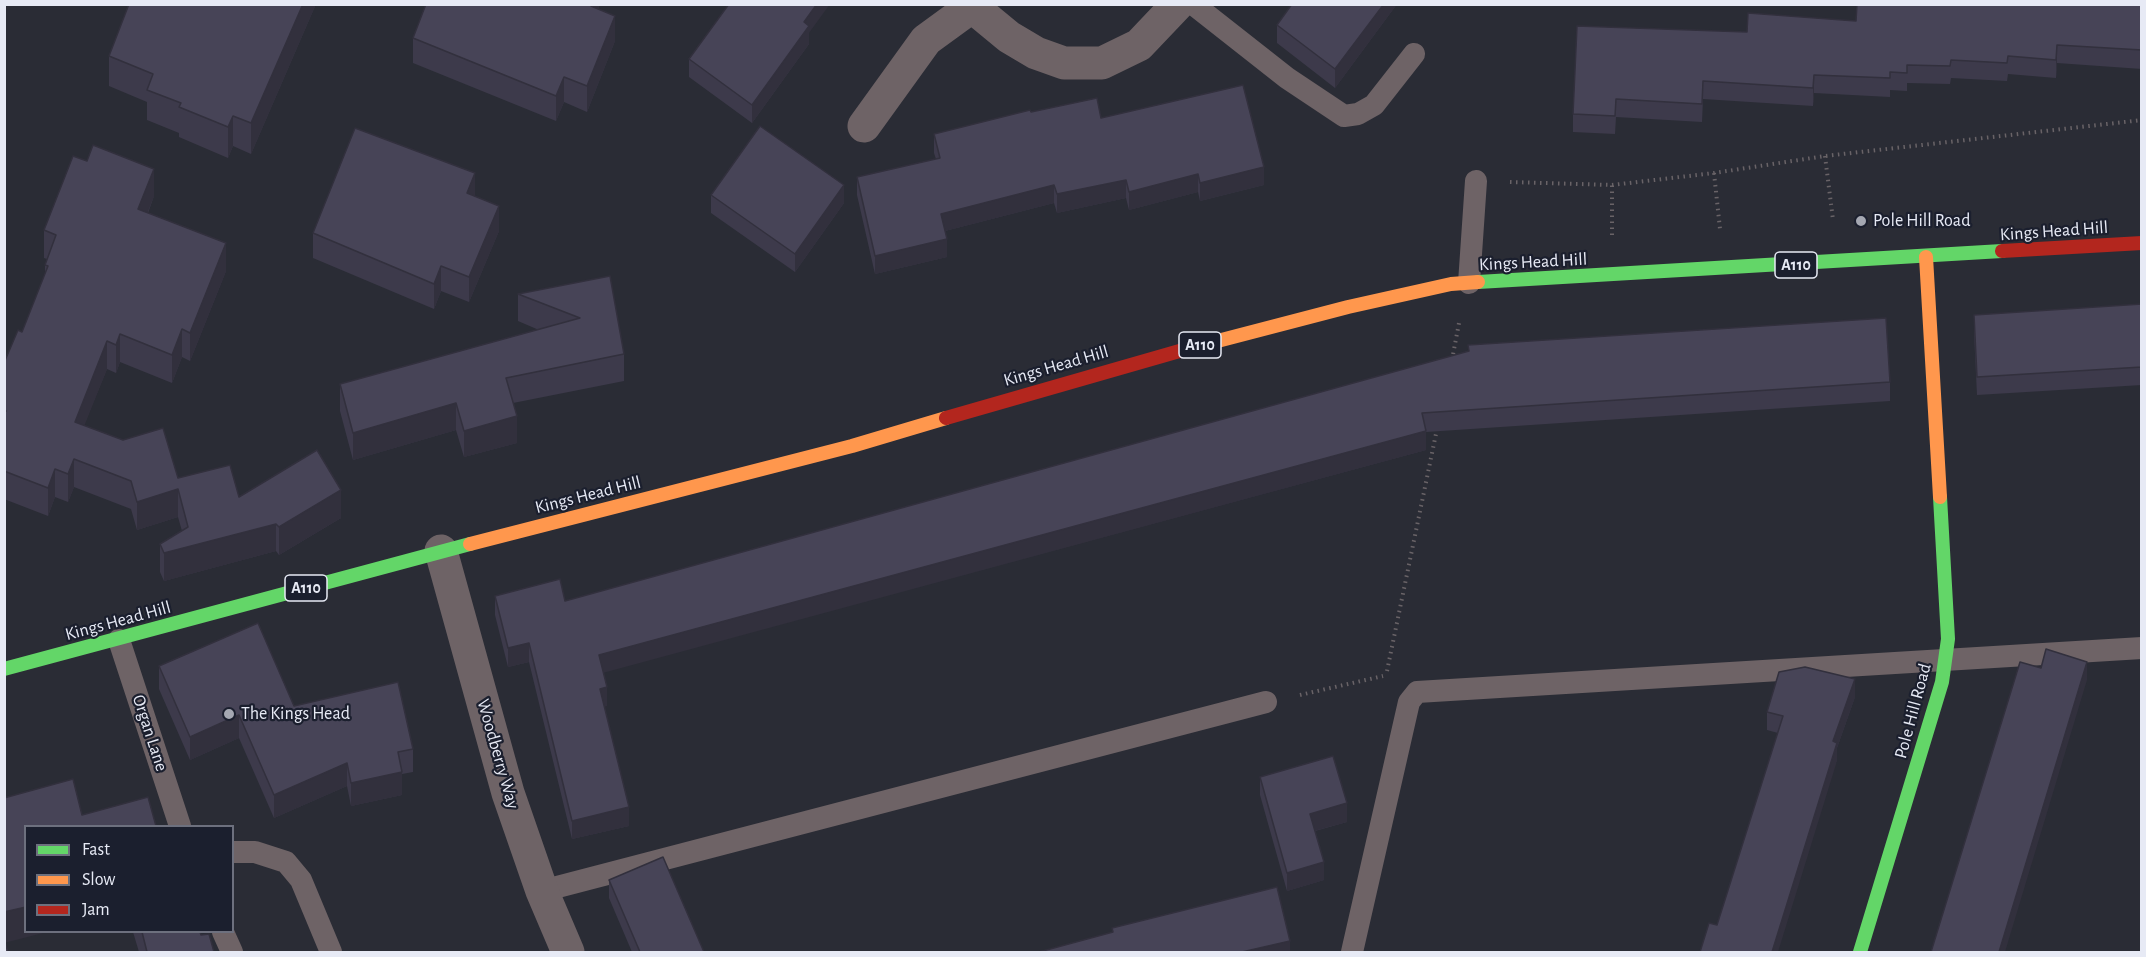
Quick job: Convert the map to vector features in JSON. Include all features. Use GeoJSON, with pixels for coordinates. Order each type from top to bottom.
{"type":"FeatureCollection","features":[{"type":"Feature","properties":{"kind":"main road","name":"Kings Head Hill"},"geometry":{"type":"LineString","coordinates":[[4,669],[119,640],[441,551],[852,446],[1130,364],[1348,307],[1466,283],[2142,243]]}},
{"type":"Feature","properties":{"kind":"main road","name":"Pole Hill Road"},"geometry":{"type":"LineString","coordinates":[[1860,952],[1942,682],[1948,639],[1926,256]]}},
{"type":"Feature","properties":{"kind":"street"},"geometry":{"type":"LineString","coordinates":[[864,126],[926,40],[970,6],[1036,53],[1064,63],[1102,63],[1139,45],[1178,4]]}},
{"type":"Feature","properties":{"kind":"street","name":"Woodberry Way"},"geometry":{"type":"LineString","coordinates":[[441,551],[508,793],[542,891],[568,952]]}},
{"type":"Feature","properties":{"kind":"lane"},"geometry":{"type":"LineString","coordinates":[[1193,4],[1287,78],[1344,116],[1358,114],[1374,105],[1414,54]]}},
{"type":"Feature","properties":{"kind":"lane"},"geometry":{"type":"LineString","coordinates":[[1466,283],[1476,181]]}},
{"type":"Feature","properties":{"kind":"lane","name":"Organ Lane"},"geometry":{"type":"LineString","coordinates":[[119,640],[180,825]]}},
{"type":"Feature","properties":{"kind":"lane"},"geometry":{"type":"LineString","coordinates":[[1352,952],[1409,702],[1417,692],[2142,648]]}},
{"type":"Feature","properties":{"kind":"lane"},"geometry":{"type":"LineString","coordinates":[[542,891],[1266,702]]}},
{"type":"Feature","properties":{"kind":"lane"},"geometry":{"type":"LineString","coordinates":[[234,852],[255,852],[286,862],[301,880],[331,952]]}},
{"type":"Feature","properties":{"kind":"lane"},"geometry":{"type":"LineString","coordinates":[[223,933],[232,952]]}},
{"type":"Feature","properties":{"kind":"path"},"geometry":{"type":"LineString","coordinates":[[1476,181],[1612,185],[1714,173],[1825,156],[2142,120]]}},
{"type":"Feature","properties":{"kind":"path"},"geometry":{"type":"LineString","coordinates":[[1825,156],[1829,190]]}},
{"type":"Feature","properties":{"kind":"path"},"geometry":{"type":"LineString","coordinates":[[1714,173],[1719,217]]}},
{"type":"Feature","properties":{"kind":"path"},"geometry":{"type":"LineString","coordinates":[[1612,185],[1612,226]]}},
{"type":"Feature","properties":{"kind":"path"},"geometry":{"type":"LineString","coordinates":[[1452,361],[1466,283]]}},
{"type":"Feature","properties":{"kind":"path"},"geometry":{"type":"LineString","coordinates":[[1266,702],[1386,675],[1440,419]]}},
{"type":"Feature","properties":{"kind":"building"},"geometry":{"type":"Polygon","coordinates":[[[129,4],[303,4],[251,123],[233,116],[228,127],[179,107],[181,103],[147,90],[153,74],[109,56],[129,4]]]}},
{"type":"Feature","properties":{"kind":"building"},"geometry":{"type":"Polygon","coordinates":[[[426,4],[592,4],[591,6],[615,16],[587,86],[564,77],[556,96],[413,38],[426,4]]]}},
{"type":"Feature","properties":{"kind":"building"},"geometry":{"type":"Polygon","coordinates":[[[729,4],[817,4],[804,22],[809,26],[752,105],[689,59],[729,4]]]}},
{"type":"Feature","properties":{"kind":"building"},"geometry":{"type":"Polygon","coordinates":[[[1292,4],[1384,4],[1335,69],[1277,25],[1292,4]]]}},
{"type":"Feature","properties":{"kind":"building"},"geometry":{"type":"Polygon","coordinates":[[[1857,4],[2142,4],[2142,50],[2057,45],[2056,60],[2008,56],[2007,63],[1951,60],[1950,66],[1907,65],[1907,73],[1890,72],[1890,78],[1814,75],[1813,88],[1703,81],[1702,104],[1616,99],[1615,116],[1573,114],[1577,26],[1747,32],[1748,13],[1856,21],[1857,4]]]}},
{"type":"Feature","properties":{"kind":"building"},"geometry":{"type":"Polygon","coordinates":[[[1243,85],[1264,167],[1200,183],[1198,174],[1129,192],[1126,180],[1057,194],[1054,185],[941,214],[947,239],[875,256],[857,177],[940,158],[934,134],[1030,110],[1031,112],[1097,98],[1101,118],[1243,85]]]}},
{"type":"Feature","properties":{"kind":"building"},"geometry":{"type":"Polygon","coordinates":[[[760,126],[844,185],[795,254],[711,195],[760,126]]]}},
{"type":"Feature","properties":{"kind":"building"},"geometry":{"type":"Polygon","coordinates":[[[355,128],[475,173],[467,193],[499,206],[469,277],[441,266],[434,284],[313,233],[355,128]]]}},
{"type":"Feature","properties":{"kind":"building"},"geometry":{"type":"Polygon","coordinates":[[[93,145],[154,169],[138,209],[226,243],[190,333],[182,329],[172,355],[120,334],[116,345],[107,341],[75,422],[123,440],[163,428],[178,478],[230,465],[239,497],[317,450],[341,490],[279,527],[276,524],[164,553],[160,544],[188,527],[178,489],[137,502],[131,481],[74,459],[68,474],[55,469],[48,488],[4,471],[4,413],[6,411],[4,410],[4,363],[18,330],[22,332],[48,266],[45,265],[56,235],[44,230],[73,156],[87,161],[93,145]]]}},
{"type":"Feature","properties":{"kind":"building"},"geometry":{"type":"Polygon","coordinates":[[[610,276],[624,354],[506,378],[517,416],[464,431],[456,403],[353,433],[340,384],[580,318],[518,294],[610,276]]]}},
{"type":"Feature","properties":{"kind":"building"},"geometry":{"type":"Polygon","coordinates":[[[2142,304],[2142,367],[1977,377],[1974,315],[2142,304]]]}},
{"type":"Feature","properties":{"kind":"building"},"geometry":{"type":"Polygon","coordinates":[[[1886,318],[1890,382],[1422,413],[1426,431],[599,655],[607,687],[600,689],[629,807],[572,821],[529,643],[508,648],[495,596],[560,579],[565,601],[1469,351],[1468,345],[1886,318]]]}},
{"type":"Feature","properties":{"kind":"building"},"geometry":{"type":"Polygon","coordinates":[[[258,623],[294,706],[398,682],[413,749],[398,752],[402,772],[351,783],[347,763],[274,795],[239,715],[190,737],[159,666],[258,623]]]}},
{"type":"Feature","properties":{"kind":"building"},"geometry":{"type":"Polygon","coordinates":[[[2046,649],[2087,662],[1999,952],[1931,952],[2020,662],[2041,668],[2046,649]]]}},
{"type":"Feature","properties":{"kind":"building"},"geometry":{"type":"Polygon","coordinates":[[[1805,667],[1855,679],[1833,741],[1837,743],[1772,952],[1700,952],[1709,923],[1717,925],[1783,716],[1767,712],[1779,672],[1805,667]]]}},
{"type":"Feature","properties":{"kind":"building"},"geometry":{"type":"Polygon","coordinates":[[[1333,756],[1347,803],[1310,814],[1324,862],[1287,873],[1260,777],[1333,756]]]}},
{"type":"Feature","properties":{"kind":"building"},"geometry":{"type":"Polygon","coordinates":[[[73,779],[82,815],[148,797],[156,825],[24,825],[24,907],[4,912],[4,798],[73,779]]]}},
{"type":"Feature","properties":{"kind":"building"},"geometry":{"type":"Polygon","coordinates":[[[663,857],[704,952],[640,952],[609,880],[663,857]]]}},
{"type":"Feature","properties":{"kind":"building"},"geometry":{"type":"Polygon","coordinates":[[[1277,887],[1290,941],[1242,952],[1039,952],[1113,932],[1112,928],[1277,887]]]}},
{"type":"Feature","properties":{"kind":"building"},"geometry":{"type":"Polygon","coordinates":[[[142,933],[209,934],[214,952],[147,952],[142,933]]]}},
{"type":"Feature","properties":{"kind":"building"},"geometry":{"type":"Polygon","coordinates":[[[4,939],[8,952],[4,952],[4,939]]]}},
{"type":"Feature","properties":{"kind":"traffic: fast"},"geometry":{"type":"LineString","coordinates":[[1478,282],[2002,251]]}},
{"type":"Feature","properties":{"kind":"traffic: fast"},"geometry":{"type":"LineString","coordinates":[[1860,952],[1942,682],[1948,639],[1940,497]]}},
{"type":"Feature","properties":{"kind":"traffic: fast"},"geometry":{"type":"LineString","coordinates":[[4,669],[470,544]]}},
{"type":"Feature","properties":{"kind":"traffic: slow"},"geometry":{"type":"LineString","coordinates":[[1926,257],[1940,497]]}},
{"type":"Feature","properties":{"kind":"traffic: slow"},"geometry":{"type":"LineString","coordinates":[[1183,350],[1348,307],[1451,284],[1478,282]]}},
{"type":"Feature","properties":{"kind":"traffic: slow"},"geometry":{"type":"LineString","coordinates":[[470,544],[852,446],[946,418]]}},
{"type":"Feature","properties":{"kind":"traffic: jam"},"geometry":{"type":"LineString","coordinates":[[2002,251],[2142,243]]}},
{"type":"Feature","properties":{"kind":"traffic: jam"},"geometry":{"type":"LineString","coordinates":[[946,418],[1183,350]]}},
{"type":"Feature","properties":{"kind":"place","name":"Pole Hill Road"},"geometry":{"type":"Point","coordinates":[1861,221]}},
{"type":"Feature","properties":{"kind":"place","name":"The Kings Head"},"geometry":{"type":"Point","coordinates":[229,714]}}]}
